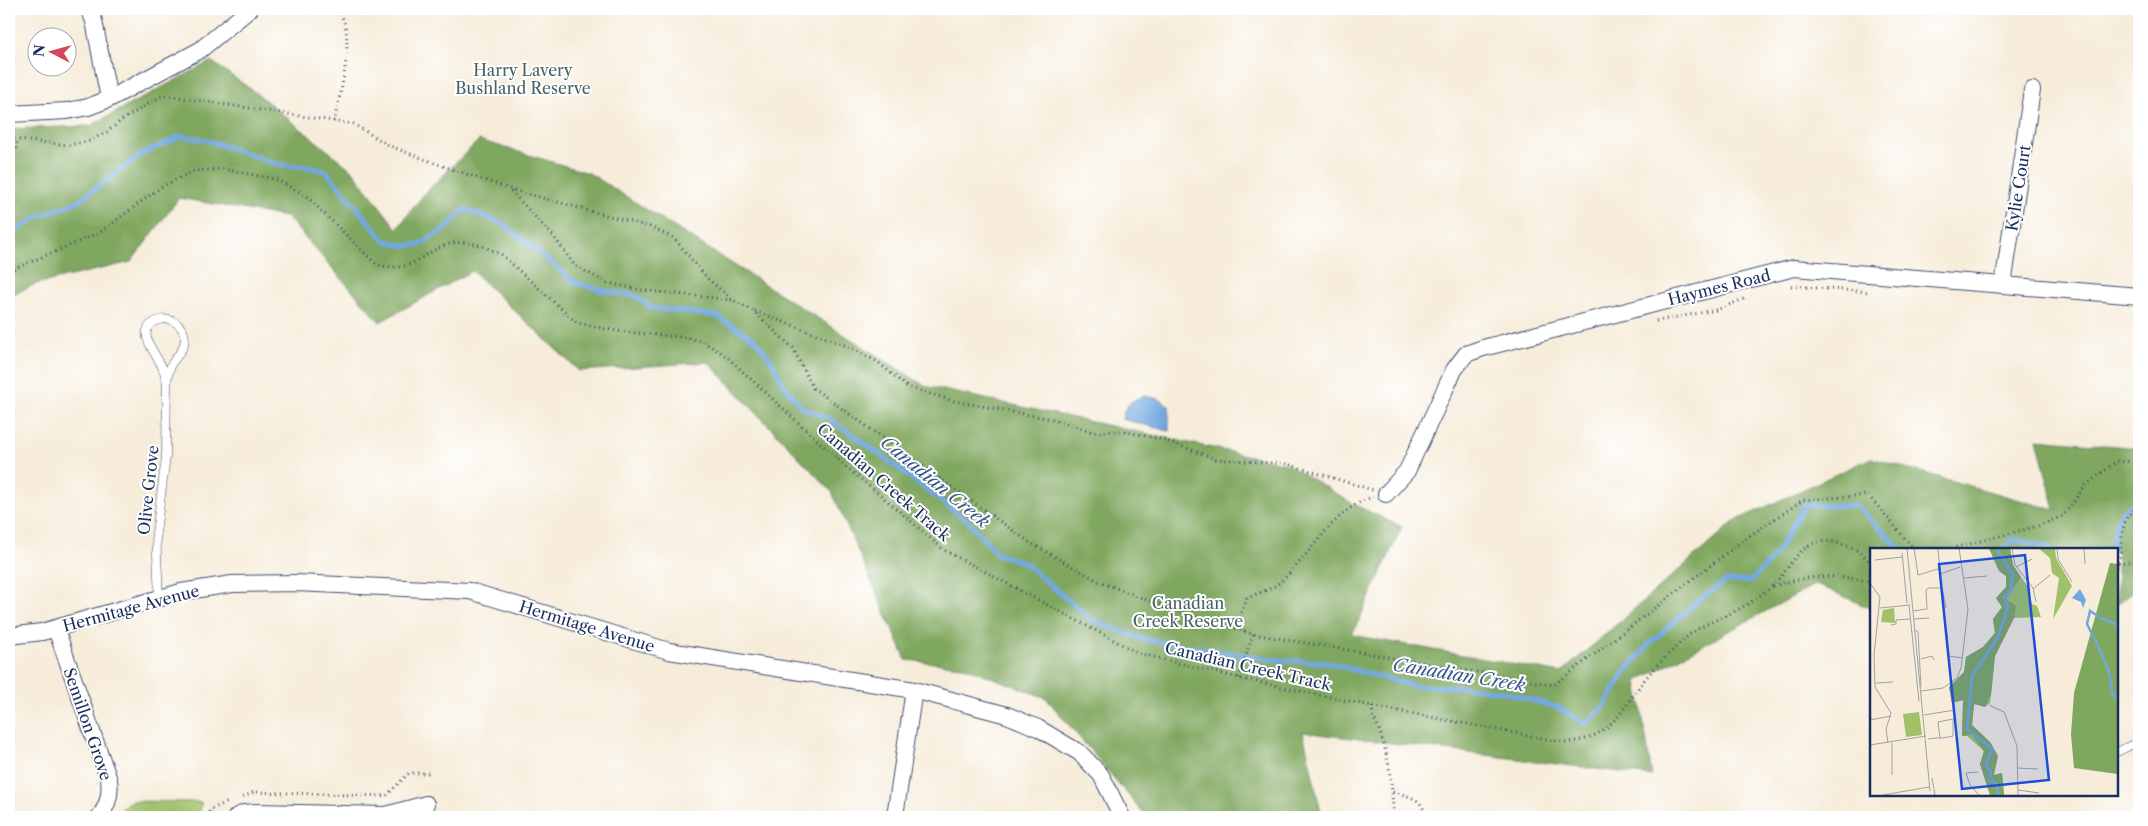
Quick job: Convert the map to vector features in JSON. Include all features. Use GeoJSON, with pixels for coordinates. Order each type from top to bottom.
{"type":"FeatureCollection","features":[{"type":"Feature","properties":{"kind":"street"},"geometry":{"type":"LineString","coordinates":[[89,9],[109,99]]}},
{"type":"Feature","properties":{"kind":"street"},"geometry":{"type":"LineString","coordinates":[[9,114],[66,111],[88,107],[109,99],[200,50],[250,9]]}},
{"type":"Feature","properties":{"kind":"street","name":"Kylie Court"},"geometry":{"type":"LineString","coordinates":[[2003,285],[2032,90]]}},
{"type":"Feature","properties":{"kind":"street","name":"Haymes Road"},"geometry":{"type":"LineString","coordinates":[[1386,494],[1407,472],[1454,370],[1466,354],[1482,348],[1794,268],[2139,296]]}},
{"type":"Feature","properties":{"kind":"street","name":"Hermitage Avenue"},"geometry":{"type":"LineString","coordinates":[[9,636],[29,635],[56,629],[159,598],[209,587],[254,583],[460,590],[488,595],[669,651],[914,690],[1007,715],[1062,740],[1080,753],[1098,770],[1122,817]]}},
{"type":"Feature","properties":{"kind":"street","name":"Semillon Grove"},"geometry":{"type":"LineString","coordinates":[[56,629],[109,780],[109,797],[99,817]]}},
{"type":"Feature","properties":{"kind":"street"},"geometry":{"type":"LineString","coordinates":[[893,817],[914,690]]}},
{"type":"Feature","properties":{"kind":"street"},"geometry":{"type":"LineString","coordinates":[[236,817],[244,813],[256,812],[386,815],[426,804]]}},
{"type":"Feature","properties":{"kind":"lane","name":"Olive Grove"},"geometry":{"type":"LineString","coordinates":[[159,598],[156,533],[166,457],[167,384],[172,364],[183,347],[184,335],[178,324],[172,320],[163,319],[151,325],[146,336],[149,346],[163,368],[167,384]]}},
{"type":"Feature","properties":{"kind":"lane"},"geometry":{"type":"LineString","coordinates":[[2118,751],[2139,740]]}},
{"type":"Feature","properties":{"kind":"path"},"geometry":{"type":"LineString","coordinates":[[334,122],[347,44],[344,18],[337,9]]}},
{"type":"Feature","properties":{"kind":"path"},"geometry":{"type":"LineString","coordinates":[[9,140],[69,145],[89,141],[107,132],[122,120],[162,96],[359,126],[398,149],[509,189],[650,227],[674,238],[708,279],[732,300],[752,310],[847,346],[878,362],[907,387],[954,401],[1052,419],[1093,432],[1123,431],[1164,440],[1216,460],[1287,464],[1386,494]]}},
{"type":"Feature","properties":{"kind":"path"},"geometry":{"type":"LineString","coordinates":[[9,156],[16,148],[17,140]]}},
{"type":"Feature","properties":{"kind":"path","name":"Canadian Creek Track"},"geometry":{"type":"LineString","coordinates":[[9,271],[99,233],[161,187],[194,171],[223,169],[275,178],[305,195],[377,265],[393,268],[406,266],[447,245],[471,242],[489,247],[502,255],[577,323],[616,331],[682,336],[702,341],[726,356],[853,473],[878,492],[944,550],[1138,653],[1240,678],[1372,706],[1563,742],[1579,742],[1594,737],[1610,725],[1648,676],[1690,635],[1705,624],[1731,614],[1772,586],[1803,549],[1814,542],[1827,540],[1850,546],[1862,552],[1870,562]]}},
{"type":"Feature","properties":{"kind":"path"},"geometry":{"type":"LineString","coordinates":[[509,189],[554,237],[575,266],[608,283],[640,290],[732,300]]}},
{"type":"Feature","properties":{"kind":"path"},"geometry":{"type":"LineString","coordinates":[[1786,286],[1874,292]]}},
{"type":"Feature","properties":{"kind":"path"},"geometry":{"type":"LineString","coordinates":[[1647,323],[1716,310],[1750,296]]}},
{"type":"Feature","properties":{"kind":"path"},"geometry":{"type":"LineString","coordinates":[[752,310],[793,348],[814,388],[1029,542],[1098,581],[1171,609],[1253,634],[1554,685],[1745,539],[1803,500],[1868,495],[1913,548]]}},
{"type":"Feature","properties":{"kind":"path"},"geometry":{"type":"LineString","coordinates":[[1954,548],[2038,526],[2063,516],[2086,485],[2117,461],[2139,462]]}},
{"type":"Feature","properties":{"kind":"path"},"geometry":{"type":"LineString","coordinates":[[1246,632],[1239,618],[1247,598],[1278,584],[1341,515],[1367,499]]}},
{"type":"Feature","properties":{"kind":"path"},"geometry":{"type":"LineString","coordinates":[[2139,508],[2135,509],[2122,529],[2118,565],[2139,562]]}},
{"type":"Feature","properties":{"kind":"path"},"geometry":{"type":"LineString","coordinates":[[1772,586],[1816,576],[1870,582]]}},
{"type":"Feature","properties":{"kind":"path"},"geometry":{"type":"LineString","coordinates":[[1240,678],[1253,634]]}},
{"type":"Feature","properties":{"kind":"path"},"geometry":{"type":"LineString","coordinates":[[1372,706],[1372,718],[1380,730],[1393,792],[1393,817]]}},
{"type":"Feature","properties":{"kind":"path"},"geometry":{"type":"LineString","coordinates":[[209,817],[209,810],[254,792],[386,796],[410,773],[430,774]]}},
{"type":"Feature","properties":{"kind":"path"},"geometry":{"type":"LineString","coordinates":[[1393,792],[1415,798],[1420,804],[1425,817]]}},
{"type":"Feature","properties":{"kind":"green space","name":"Canadian Creek Reserve"},"geometry":{"type":"Polygon","coordinates":[[[211,61],[259,95],[353,171],[397,229],[424,194],[479,140],[589,173],[925,386],[1287,464],[1355,505],[1402,527],[1352,635],[1561,673],[1735,521],[1871,458],[2055,510],[2037,439],[2139,448],[2139,587],[2118,603],[2118,548],[1870,548],[1870,608],[1816,584],[1637,681],[1652,776],[1303,732],[1322,817],[1147,817],[1046,698],[962,666],[906,660],[832,492],[708,362],[579,371],[472,271],[380,322],[287,217],[179,198],[131,262],[36,284],[9,296],[9,129],[90,126],[211,61]]]}},
{"type":"Feature","properties":{"kind":"green space"},"geometry":{"type":"Polygon","coordinates":[[[130,801],[201,802],[200,817],[113,817],[130,801]]]}},
{"type":"Feature","properties":{"kind":"water"},"geometry":{"type":"Polygon","coordinates":[[[1144,396],[1159,399],[1169,406],[1169,431],[1122,419],[1129,404],[1144,396]]]}},
{"type":"Feature","properties":{"kind":"waterway","name":"Canadian Creek"},"geometry":{"type":"LineString","coordinates":[[9,235],[38,217],[79,201],[142,154],[181,136],[206,140],[280,165],[309,167],[326,171],[384,240],[404,246],[421,244],[444,230],[465,209],[502,223],[576,283],[609,292],[634,295],[652,308],[716,316],[754,338],[772,361],[782,382],[801,407],[830,419],[878,453],[969,522],[997,554],[1023,562],[1092,620],[1142,639],[1275,660],[1326,662],[1414,686],[1464,687],[1504,692],[1559,708],[1585,724],[1604,707],[1624,673],[1649,644],[1700,599],[1726,581],[1751,581],[1777,553],[1804,505],[1857,506],[1900,548]]}},
{"type":"Feature","properties":{"kind":"waterway","name":"Canadian Creek"},"geometry":{"type":"LineString","coordinates":[[2112,548],[2115,527],[2120,514],[2131,505],[2139,502]]}},
{"type":"Feature","properties":{"kind":"waterway","name":"Canadian Creek"},"geometry":{"type":"LineString","coordinates":[[2005,548],[2014,539],[2048,548]]}},
{"type":"Feature","properties":{"kind":"park label","name":"Harry Lavery Bushland Reserve"},"geometry":{"type":"Point","coordinates":[523,79]}}]}
